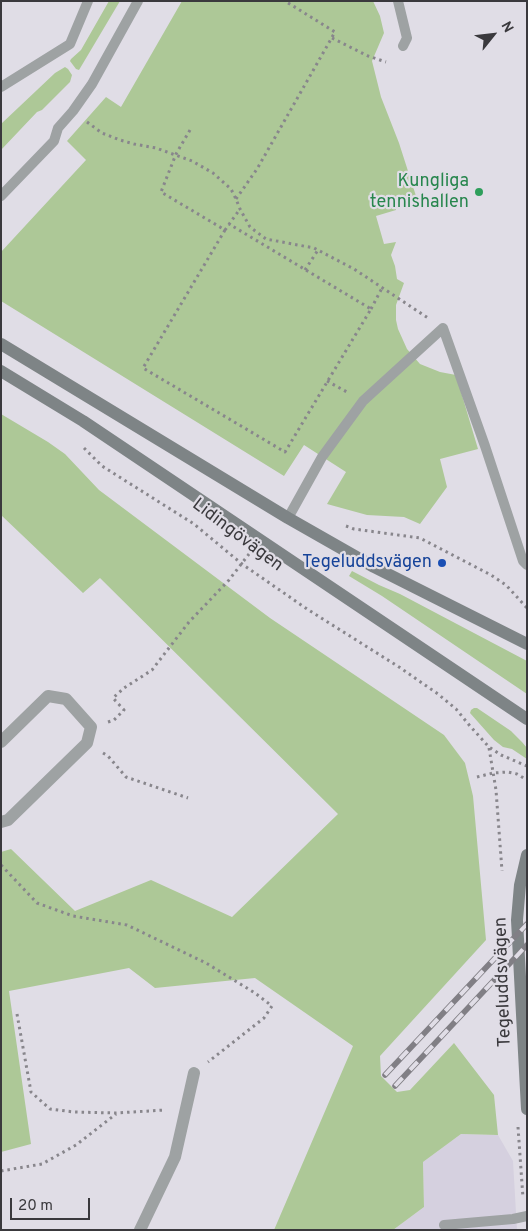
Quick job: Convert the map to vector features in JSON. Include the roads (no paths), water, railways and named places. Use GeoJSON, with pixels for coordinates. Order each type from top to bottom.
{"type":"FeatureCollection","features":[{"type":"Feature","properties":{"kind":"main road","name":"Lidingövägen"},"geometry":{"type":"LineString","coordinates":[[1,344],[288,518],[374,567],[527,644]]}},
{"type":"Feature","properties":{"kind":"main road","name":"Lidingövägen"},"geometry":{"type":"LineString","coordinates":[[1,371],[83,421],[527,719]]}},
{"type":"Feature","properties":{"kind":"main road","name":"Tegeluddsvägen"},"geometry":{"type":"LineString","coordinates":[[527,855],[520,885],[517,920],[527,1109]]}},
{"type":"Feature","properties":{"kind":"street"},"geometry":{"type":"LineString","coordinates":[[1,742],[48,696],[66,700],[91,727],[87,744],[8,820],[1,822]]}},
{"type":"Feature","properties":{"kind":"street"},"geometry":{"type":"LineString","coordinates":[[140,1230],[175,1157],[194,1073]]}},
{"type":"Feature","properties":{"kind":"lane"},"geometry":{"type":"LineString","coordinates":[[1,87],[70,44],[88,1]]}},
{"type":"Feature","properties":{"kind":"lane"},"geometry":{"type":"LineString","coordinates":[[1,196],[54,141],[58,128],[92,84],[138,1]]}},
{"type":"Feature","properties":{"kind":"lane"},"geometry":{"type":"LineString","coordinates":[[398,1],[407,38],[403,46]]}},
{"type":"Feature","properties":{"kind":"lane"},"geometry":{"type":"LineString","coordinates":[[288,518],[322,457],[363,401],[443,328],[527,565]]}},
{"type":"Feature","properties":{"kind":"lane"},"geometry":{"type":"LineString","coordinates":[[444,1225],[513,1219],[525,1216]]}},
{"type":"Feature","properties":{"kind":"railway"},"geometry":{"type":"LineString","coordinates":[[385,1075],[527,924]]}},
{"type":"Feature","properties":{"kind":"railway"},"geometry":{"type":"LineString","coordinates":[[395,1086],[527,945]]}},
{"type":"Feature","properties":{"kind":"place","name":"Kungliga tennishallen"},"geometry":{"type":"Point","coordinates":[479,192]}},
{"type":"Feature","properties":{"kind":"place","name":"Tegeluddsvägen"},"geometry":{"type":"Point","coordinates":[442,563]}}]}
